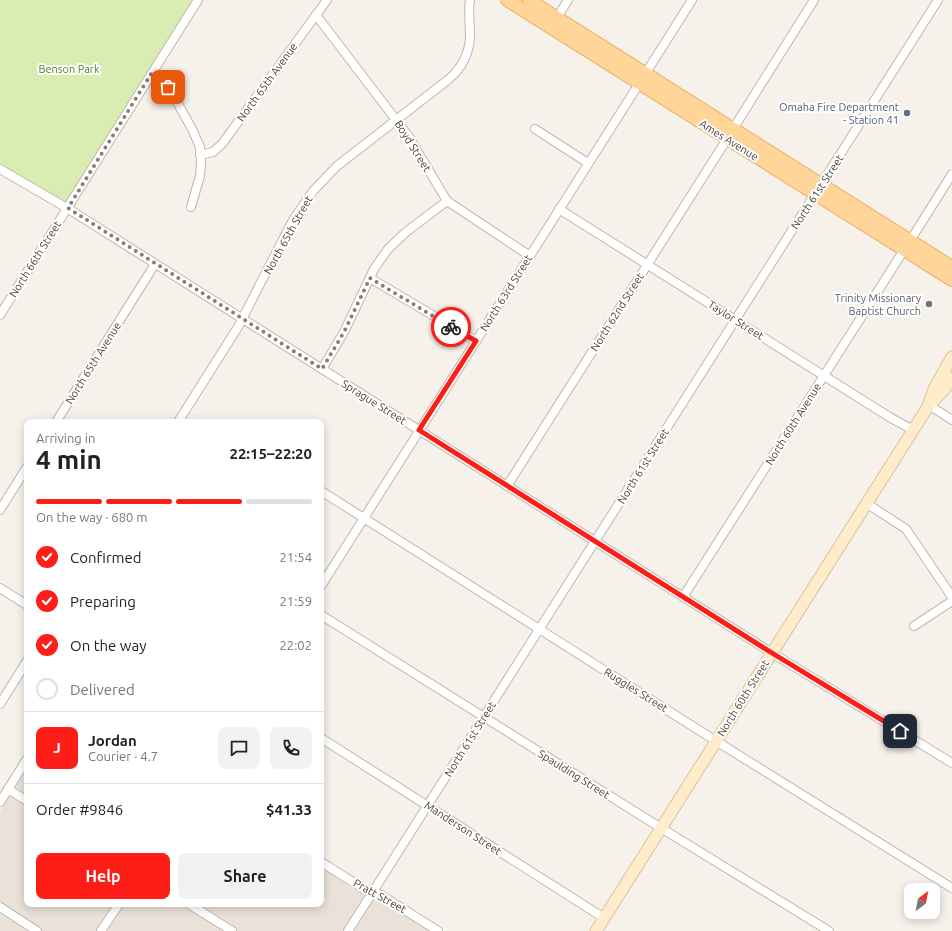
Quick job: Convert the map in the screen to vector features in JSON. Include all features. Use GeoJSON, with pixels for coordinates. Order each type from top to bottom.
{"type":"FeatureCollection","features":[{"type":"Feature","properties":{"kind":"main road","name":"Ames Avenue"},"geometry":{"type":"LineString","coordinates":[[507,0],[642,78],[907,246],[952,280]]}},
{"type":"Feature","properties":{"kind":"main road","name":"Ames Avenue"},"geometry":{"type":"LineString","coordinates":[[529,0],[642,78]]}},
{"type":"Feature","properties":{"kind":"main road","name":"Ames Avenue"},"geometry":{"type":"LineString","coordinates":[[907,246],[952,267]]}},
{"type":"Feature","properties":{"kind":"main road","name":"North 60th Street"},"geometry":{"type":"LineString","coordinates":[[929,405],[934,389],[952,357]]}},
{"type":"Feature","properties":{"kind":"main road","name":"North 60th Street"},"geometry":{"type":"LineString","coordinates":[[596,931],[929,405],[944,390],[952,378]]}},
{"type":"Feature","properties":{"kind":"street","name":"North 66th Street"},"geometry":{"type":"LineString","coordinates":[[0,315],[198,0]]}},
{"type":"Feature","properties":{"kind":"street","name":"North 65th Avenue"},"geometry":{"type":"LineString","coordinates":[[200,155],[213,152],[222,144],[327,0]]}},
{"type":"Feature","properties":{"kind":"street","name":"North 65th Street"},"geometry":{"type":"LineString","coordinates":[[180,419],[242,319],[293,220],[312,191],[337,166],[450,79],[460,68],[467,53],[470,40],[470,0]]}},
{"type":"Feature","properties":{"kind":"street"},"geometry":{"type":"LineString","coordinates":[[557,18],[568,0]]}},
{"type":"Feature","properties":{"kind":"street","name":"North 63rd Street"},"geometry":{"type":"LineString","coordinates":[[324,581],[692,0]]}},
{"type":"Feature","properties":{"kind":"street","name":"North 62nd Street"},"geometry":{"type":"LineString","coordinates":[[507,486],[814,0]]}},
{"type":"Feature","properties":{"kind":"street","name":"North 61st Street"},"geometry":{"type":"LineString","coordinates":[[348,931],[938,0]]}},
{"type":"Feature","properties":{"kind":"street","name":"Boyd Street"},"geometry":{"type":"LineString","coordinates":[[316,15],[409,137],[447,201],[530,256]]}},
{"type":"Feature","properties":{"kind":"street"},"geometry":{"type":"LineString","coordinates":[[151,74],[164,83],[172,93],[200,147],[200,176],[191,206]]}},
{"type":"Feature","properties":{"kind":"street"},"geometry":{"type":"LineString","coordinates":[[534,129],[588,163]]}},
{"type":"Feature","properties":{"kind":"street","name":"Sprague Street"},"geometry":{"type":"LineString","coordinates":[[0,168],[68,208],[595,542],[772,653],[952,763]]}},
{"type":"Feature","properties":{"kind":"street","name":"North 60th Avenue"},"geometry":{"type":"LineString","coordinates":[[683,597],[952,174]]}},
{"type":"Feature","properties":{"kind":"street"},"geometry":{"type":"LineString","coordinates":[[322,369],[344,332],[380,259],[395,242],[447,201]]}},
{"type":"Feature","properties":{"kind":"street","name":"Taylor Street"},"geometry":{"type":"LineString","coordinates":[[559,209],[891,418],[913,430]]}},
{"type":"Feature","properties":{"kind":"street","name":"North 65th Avenue"},"geometry":{"type":"LineString","coordinates":[[58,419],[155,264]]}},
{"type":"Feature","properties":{"kind":"street"},"geometry":{"type":"LineString","coordinates":[[370,278],[476,341]]}},
{"type":"Feature","properties":{"kind":"street"},"geometry":{"type":"LineString","coordinates":[[929,405],[952,420]]}},
{"type":"Feature","properties":{"kind":"street"},"geometry":{"type":"LineString","coordinates":[[0,510],[24,473]]}},
{"type":"Feature","properties":{"kind":"street","name":"Ruggles Street"},"geometry":{"type":"LineString","coordinates":[[324,493],[716,741],[952,888]]}},
{"type":"Feature","properties":{"kind":"street"},"geometry":{"type":"LineString","coordinates":[[866,503],[906,529],[952,597]]}},
{"type":"Feature","properties":{"kind":"street"},"geometry":{"type":"LineString","coordinates":[[0,588],[24,603]]}},
{"type":"Feature","properties":{"kind":"street"},"geometry":{"type":"LineString","coordinates":[[914,626],[952,601]]}},
{"type":"Feature","properties":{"kind":"street","name":"Spaulding Street"},"geometry":{"type":"LineString","coordinates":[[324,616],[661,828],[829,931]]}},
{"type":"Feature","properties":{"kind":"street"},"geometry":{"type":"LineString","coordinates":[[0,704],[24,674]]}},
{"type":"Feature","properties":{"kind":"street","name":"Manderson Street"},"geometry":{"type":"LineString","coordinates":[[324,740],[604,918]]}},
{"type":"Feature","properties":{"kind":"street"},"geometry":{"type":"LineString","coordinates":[[0,802],[24,764]]}},
{"type":"Feature","properties":{"kind":"street"},"geometry":{"type":"LineString","coordinates":[[8,789],[24,799]]}},
{"type":"Feature","properties":{"kind":"street","name":"Pratt Street"},"geometry":{"type":"LineString","coordinates":[[324,864],[364,889],[381,895],[438,931]]}},
{"type":"Feature","properties":{"kind":"street"},"geometry":{"type":"LineString","coordinates":[[102,931],[116,907]]}},
{"type":"Feature","properties":{"kind":"street"},"geometry":{"type":"LineString","coordinates":[[194,907],[232,931]]}},
{"type":"Feature","properties":{"kind":"street"},"geometry":{"type":"LineString","coordinates":[[0,908],[37,931]]}},
{"type":"Feature","properties":{"kind":"shaded area"},"geometry":{"type":"Polygon","coordinates":[[[24,774],[24,907],[324,907],[324,870],[355,890],[380,897],[433,931],[0,931],[0,811],[24,774]]]}},
{"type":"Feature","properties":{"kind":"green space","name":"Benson Park"},"geometry":{"type":"Polygon","coordinates":[[[0,0],[193,0],[66,204],[0,163],[0,0]]]}},
{"type":"Feature","properties":{"kind":"way so far"},"geometry":{"type":"LineString","coordinates":[[168,87],[151,74],[68,208],[322,369],[344,332],[370,278],[451,327]]}},
{"type":"Feature","properties":{"kind":"place","name":"Omaha Fire Department - Station 41"},"geometry":{"type":"Point","coordinates":[907,113]}},
{"type":"Feature","properties":{"kind":"place","name":"Trinity Missionary Baptist Church"},"geometry":{"type":"Point","coordinates":[929,304]}},
{"type":"Feature","properties":{"kind":"route"},"geometry":{"type":"LineString","coordinates":[[451,327],[476,341],[419,430],[772,653],[900,731]]}}]}
